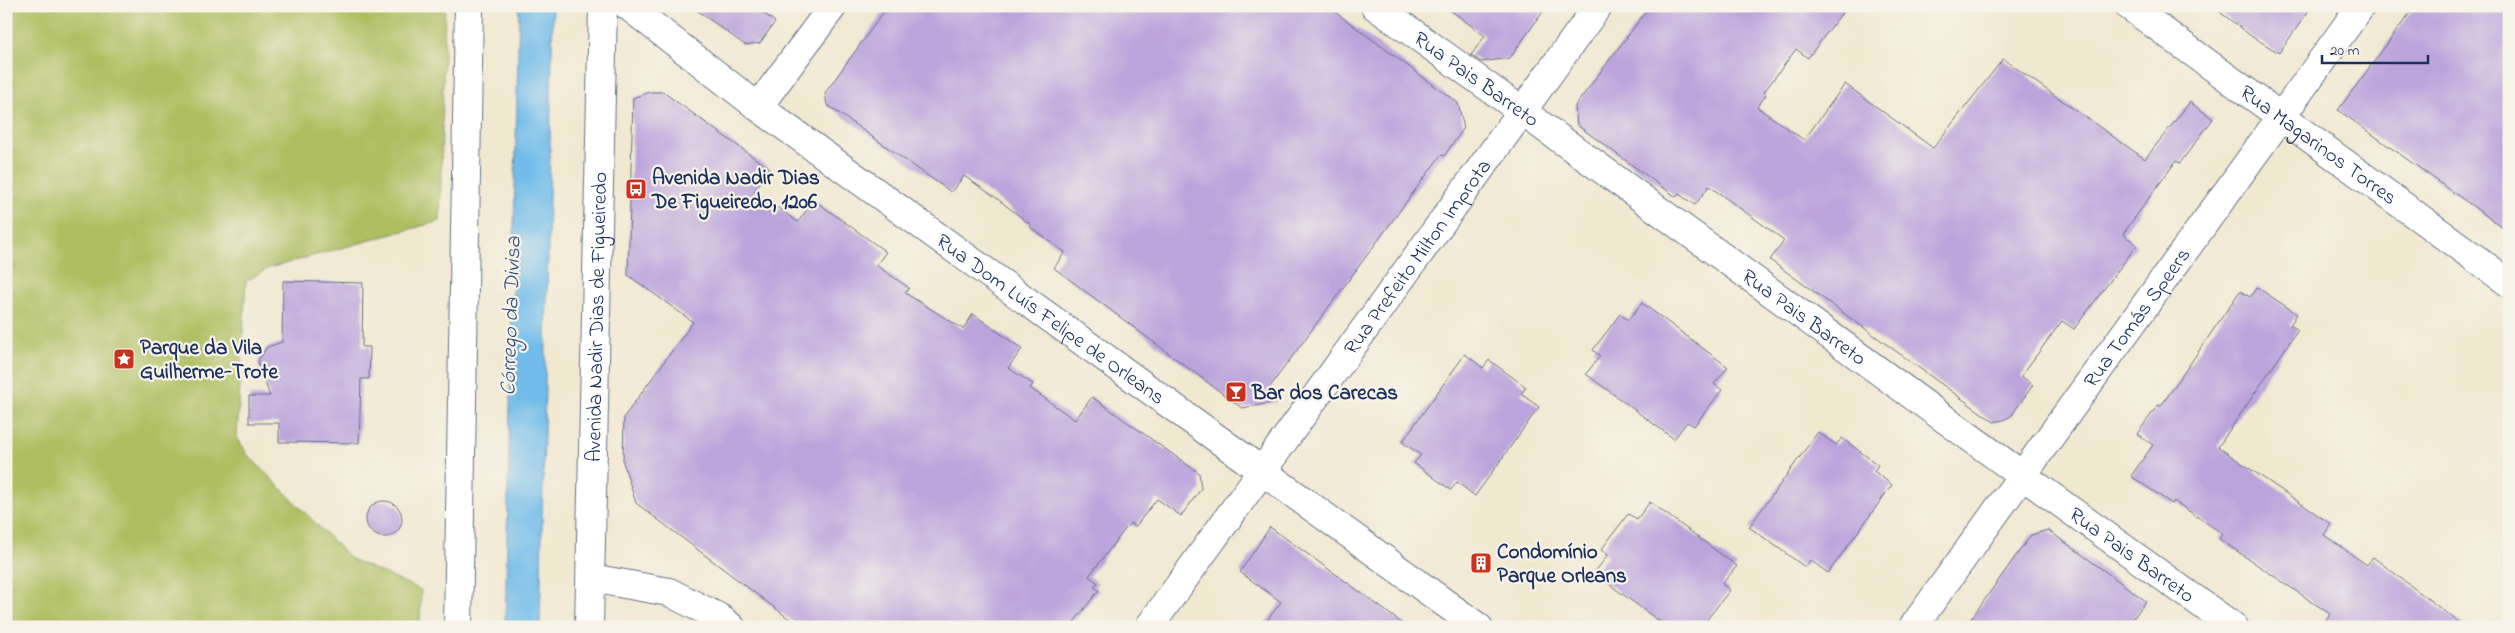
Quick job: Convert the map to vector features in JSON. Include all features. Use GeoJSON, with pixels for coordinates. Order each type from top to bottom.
{"type":"FeatureCollection","features":[{"type":"Feature","properties":{"kind":"street"},"geometry":{"type":"LineString","coordinates":[[458,627],[468,6]]}},
{"type":"Feature","properties":{"kind":"street","name":"Avenida Nadir Dias de Figueiredo"},"geometry":{"type":"LineString","coordinates":[[590,627],[603,6]]}},
{"type":"Feature","properties":{"kind":"street","name":"Rua Dom Luís Felipe de Orleans"},"geometry":{"type":"LineString","coordinates":[[628,6],[758,108],[1478,627]]}},
{"type":"Feature","properties":{"kind":"street"},"geometry":{"type":"LineString","coordinates":[[758,108],[833,6]]}},
{"type":"Feature","properties":{"kind":"street","name":"Rua Pais Barreto"},"geometry":{"type":"LineString","coordinates":[[1375,6],[1523,111],[2022,477],[2234,627]]}},
{"type":"Feature","properties":{"kind":"street","name":"Rua Prefeito Milton Improta"},"geometry":{"type":"LineString","coordinates":[[1149,627],[1598,6]]}},
{"type":"Feature","properties":{"kind":"street","name":"Rua Magarinos Torres"},"geometry":{"type":"LineString","coordinates":[[2129,6],[2509,283]]}},
{"type":"Feature","properties":{"kind":"street","name":"Rua Tomás Speers"},"geometry":{"type":"LineString","coordinates":[[1913,627],[2361,6]]}},
{"type":"Feature","properties":{"kind":"street"},"geometry":{"type":"LineString","coordinates":[[591,578],[669,592],[718,617],[731,627]]}},
{"type":"Feature","properties":{"kind":"green space","name":"Parque da Vila Guilherme-Trote"},"geometry":{"type":"Polygon","coordinates":[[[6,6],[445,6],[440,221],[269,268],[246,281],[237,437],[247,454],[351,559],[421,590],[420,627],[6,627],[6,6]]]}},
{"type":"Feature","properties":{"kind":"water"},"geometry":{"type":"Polygon","coordinates":[[[519,6],[553,6],[540,627],[505,627],[519,6]]]}},
{"type":"Feature","properties":{"kind":"building"},"geometry":{"type":"Polygon","coordinates":[[[691,6],[754,6],[775,22],[760,43],[745,45],[691,6]]]}},
{"type":"Feature","properties":{"kind":"building"},"geometry":{"type":"Polygon","coordinates":[[[888,6],[1327,6],[1458,103],[1464,128],[1444,156],[1441,155],[1266,392],[1278,402],[1242,408],[1054,268],[1065,252],[1030,227],[1031,225],[995,197],[964,176],[951,192],[827,105],[825,93],[888,6]]]}},
{"type":"Feature","properties":{"kind":"building"},"geometry":{"type":"Polygon","coordinates":[[[1445,6],[1547,6],[1510,58],[1481,62],[1471,55],[1485,36],[1445,6]]]}},
{"type":"Feature","properties":{"kind":"building"},"geometry":{"type":"Polygon","coordinates":[[[1650,6],[1847,6],[1808,58],[1796,49],[1764,92],[1766,95],[1757,107],[1804,140],[1845,84],[1933,148],[2003,59],[2145,159],[2190,102],[2213,119],[2180,163],[2176,161],[2123,234],[2137,245],[2074,329],[2062,321],[2021,376],[2033,385],[2011,416],[1994,422],[1770,260],[1784,240],[1709,186],[1695,205],[1679,194],[1676,197],[1577,125],[1575,106],[1650,6]]]}},
{"type":"Feature","properties":{"kind":"building"},"geometry":{"type":"Polygon","coordinates":[[[2212,6],[2312,6],[2279,53],[2251,36],[2212,6]]]}},
{"type":"Feature","properties":{"kind":"building"},"geometry":{"type":"Polygon","coordinates":[[[2415,6],[2509,6],[2509,232],[2338,110],[2415,6]]]}},
{"type":"Feature","properties":{"kind":"building"},"geometry":{"type":"Polygon","coordinates":[[[649,92],[663,92],[770,169],[754,191],[798,222],[814,200],[886,252],[876,265],[909,288],[905,293],[963,329],[973,314],[1022,349],[1008,368],[1033,384],[1030,388],[1075,420],[1092,397],[1199,473],[1201,489],[1181,516],[1157,499],[1135,527],[1130,523],[1089,576],[1098,583],[1094,587],[1099,590],[1070,627],[800,627],[636,503],[623,462],[624,417],[693,322],[628,275],[633,98],[649,92]]]}},
{"type":"Feature","properties":{"kind":"building"},"geometry":{"type":"Polygon","coordinates":[[[283,281],[363,283],[362,347],[370,347],[369,379],[361,379],[359,443],[279,442],[279,423],[249,423],[249,396],[270,396],[258,363],[267,347],[282,342],[283,281]]]}},
{"type":"Feature","properties":{"kind":"building"},"geometry":{"type":"Polygon","coordinates":[[[2257,287],[2297,314],[2290,325],[2298,330],[2218,447],[2331,524],[2324,535],[2367,565],[2373,557],[2465,627],[2320,627],[2330,614],[2219,539],[2223,534],[2174,501],[2172,504],[2131,476],[2153,445],[2137,434],[2158,405],[2161,406],[2240,291],[2250,297],[2257,287]]]}},
{"type":"Feature","properties":{"kind":"building"},"geometry":{"type":"Polygon","coordinates":[[[1642,303],[1728,367],[1714,384],[1722,390],[1694,426],[1687,422],[1674,439],[1586,374],[1600,356],[1593,350],[1620,314],[1628,320],[1642,303]]]}},
{"type":"Feature","properties":{"kind":"building"},"geometry":{"type":"Polygon","coordinates":[[[1465,354],[1483,368],[1489,360],[1526,387],[1521,394],[1539,407],[1475,496],[1457,482],[1451,490],[1414,463],[1421,455],[1402,442],[1465,354]]]}},
{"type":"Feature","properties":{"kind":"building"},"geometry":{"type":"Polygon","coordinates":[[[1818,432],[1836,445],[1842,438],[1878,465],[1874,471],[1892,485],[1828,573],[1810,560],[1805,567],[1749,527],[1818,432]]]}},
{"type":"Feature","properties":{"kind":"building"},"geometry":{"type":"Polygon","coordinates":[[[384,501],[391,502],[397,506],[401,512],[401,526],[397,532],[391,536],[384,537],[377,536],[371,532],[367,526],[366,519],[367,512],[371,506],[377,502],[384,501]]]}},
{"type":"Feature","properties":{"kind":"building"},"geometry":{"type":"Polygon","coordinates":[[[1650,502],[1737,566],[1722,584],[1730,590],[1701,627],[1667,627],[1594,573],[1608,555],[1601,550],[1628,514],[1637,519],[1650,502]]]}},
{"type":"Feature","properties":{"kind":"building"},"geometry":{"type":"Polygon","coordinates":[[[1270,527],[1407,627],[1262,627],[1281,602],[1240,572],[1270,527]]]}},
{"type":"Feature","properties":{"kind":"building"},"geometry":{"type":"Polygon","coordinates":[[[2048,530],[2146,601],[2127,627],[1965,627],[2031,535],[2048,530]]]}},
{"type":"Feature","properties":{"kind":"place","name":"Avenida Nadir Dias De Figueiredo, 1206"},"geometry":{"type":"Point","coordinates":[636,189]}},
{"type":"Feature","properties":{"kind":"place","name":"Parque da Vila Guilherme-Trote"},"geometry":{"type":"Point","coordinates":[124,359]}},
{"type":"Feature","properties":{"kind":"place","name":"Bar dos Carecas"},"geometry":{"type":"Point","coordinates":[1236,392]}},
{"type":"Feature","properties":{"kind":"place","name":"Condomínio Parque Orleans"},"geometry":{"type":"Point","coordinates":[1481,563]}},
{"type":"Feature","properties":{"kind":"water label","name":"Córrego da Divisa"},"geometry":{"type":"Point","coordinates":[509,316]}}]}
